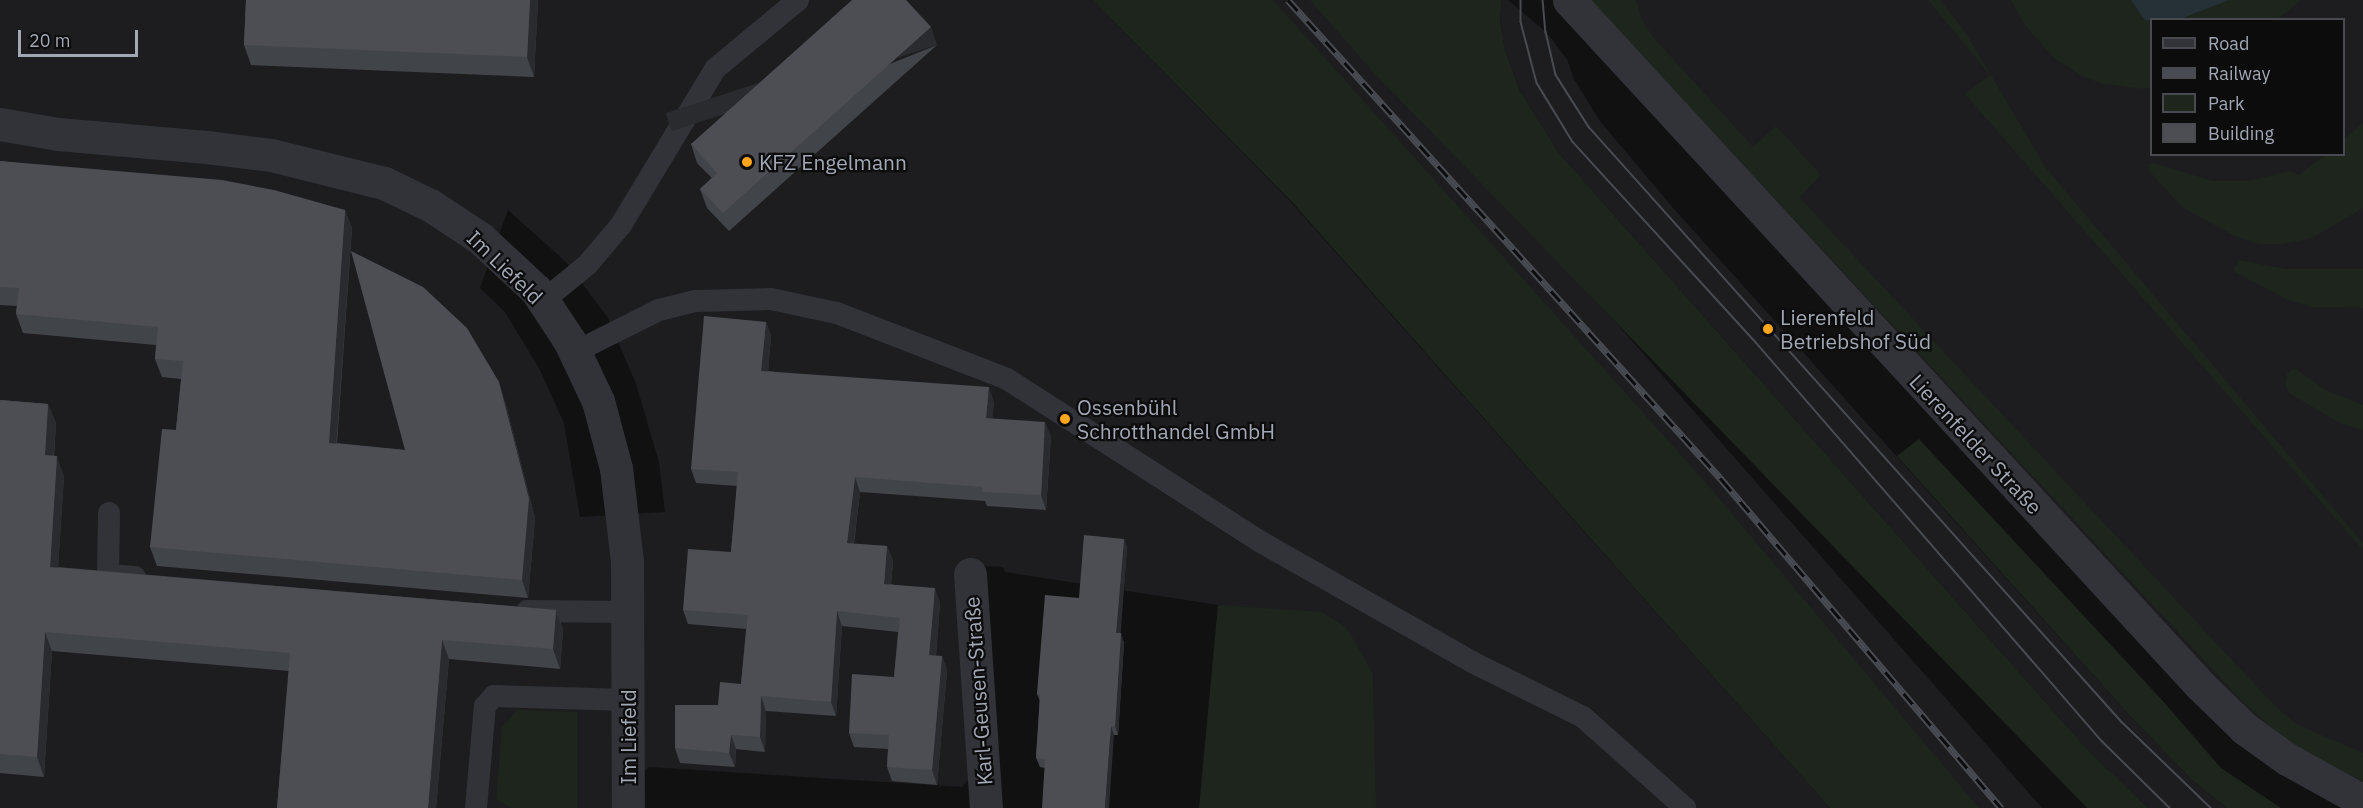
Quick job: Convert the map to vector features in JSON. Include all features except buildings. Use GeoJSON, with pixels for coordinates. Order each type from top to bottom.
{"type":"FeatureCollection","features":[{"type":"Feature","properties":{"kind":"street","name":"Lierenfelder Straße"},"geometry":{"type":"LineString","coordinates":[[1569,0],[2200,685],[2244,728],[2287,759],[2363,801]]}},
{"type":"Feature","properties":{"kind":"street","name":"Im Liefeld"},"geometry":{"type":"LineString","coordinates":[[0,124],[58,134],[271,155],[384,183],[430,205],[480,238],[536,290],[575,352],[598,400],[616,468],[627,562],[628,808]]}},
{"type":"Feature","properties":{"kind":"street","name":"Karl-Geusen-Straße"},"geometry":{"type":"LineString","coordinates":[[970,574],[986,808]]}},
{"type":"Feature","properties":{"kind":"lane"},"geometry":{"type":"LineString","coordinates":[[543,301],[588,264],[621,225],[715,69],[798,0]]}},
{"type":"Feature","properties":{"kind":"lane"},"geometry":{"type":"LineString","coordinates":[[575,352],[658,310],[696,301],[771,299],[837,313],[1007,379],[1261,542],[1474,663],[1583,717],[1685,808]]}},
{"type":"Feature","properties":{"kind":"lane"},"geometry":{"type":"LineString","coordinates":[[109,513],[108,575],[155,579]]}},
{"type":"Feature","properties":{"kind":"lane"},"geometry":{"type":"LineString","coordinates":[[506,610],[553,614],[627,612]]}},
{"type":"Feature","properties":{"kind":"lane"},"geometry":{"type":"LineString","coordinates":[[476,808],[485,706],[494,696],[627,699]]}},
{"type":"Feature","properties":{"kind":"shaded area"},"geometry":{"type":"Polygon","coordinates":[[[0,0],[1093,0],[1290,201],[1830,808],[1202,808],[1218,605],[1005,572],[1003,567],[960,565],[981,765],[962,787],[649,767],[624,793],[623,808],[0,808],[0,0]],[[508,210],[480,288],[505,312],[539,368],[564,423],[580,517],[665,512],[659,462],[636,384],[608,318],[566,262],[508,210]]]}},
{"type":"Feature","properties":{"kind":"shaded area"},"geometry":{"type":"Polygon","coordinates":[[[1219,0],[1333,0],[2042,808],[1913,808],[1219,0]]]}},
{"type":"Feature","properties":{"kind":"shaded area"},"geometry":{"type":"Polygon","coordinates":[[[1502,0],[1508,0],[1546,32],[1567,59],[1574,79],[1599,120],[1674,209],[2131,717],[2192,780],[2227,808],[2148,808],[2086,748],[1559,153],[1520,91],[1505,50],[1500,20],[1502,0]]]}},
{"type":"Feature","properties":{"kind":"shaded area"},"geometry":{"type":"Polygon","coordinates":[[[1595,0],[2363,0],[2363,787],[2287,749],[2203,679],[1595,0]]]}},
{"type":"Feature","properties":{"kind":"shaded area"},"geometry":{"type":"Polygon","coordinates":[[[2131,0],[2229,0],[2183,18],[2145,20],[2131,0]]]}},
{"type":"Feature","properties":{"kind":"green space"},"geometry":{"type":"Polygon","coordinates":[[[1093,0],[1273,0],[1707,484],[1979,808],[1830,808],[1291,201],[1093,0]]]}},
{"type":"Feature","properties":{"kind":"green space"},"geometry":{"type":"Polygon","coordinates":[[[1310,0],[1502,0],[1500,20],[1505,50],[1520,91],[1559,153],[2086,748],[2148,808],[2087,808],[1376,75],[1310,0]]]}},
{"type":"Feature","properties":{"kind":"green space"},"geometry":{"type":"Polygon","coordinates":[[[1590,0],[1636,0],[1643,22],[1654,38],[1753,147],[1776,126],[1821,175],[1799,197],[2275,706],[2296,724],[2363,753],[2363,781],[2293,746],[2245,704],[1590,0]]]}},
{"type":"Feature","properties":{"kind":"green space"},"geometry":{"type":"Polygon","coordinates":[[[1928,0],[1940,0],[1966,33],[2046,168],[2363,543],[2363,550],[1965,94],[1990,75],[1928,0]]]}},
{"type":"Feature","properties":{"kind":"green space"},"geometry":{"type":"Polygon","coordinates":[[[2011,0],[2301,0],[2279,18],[2150,18],[2150,88],[2144,89],[2103,84],[2082,76],[2054,58],[2025,25],[2011,0]]]}},
{"type":"Feature","properties":{"kind":"green space"},"geometry":{"type":"Polygon","coordinates":[[[2363,123],[2363,208],[2312,238],[2283,244],[2259,244],[2237,237],[2183,208],[2149,171],[2148,165],[2154,163],[2213,181],[2248,181],[2290,171],[2299,175],[2324,156],[2345,156],[2345,138],[2363,123]]]}},
{"type":"Feature","properties":{"kind":"green space"},"geometry":{"type":"Polygon","coordinates":[[[2239,260],[2286,269],[2363,269],[2363,308],[2313,307],[2288,300],[2235,272],[2234,269],[2239,260]]]}},
{"type":"Feature","properties":{"kind":"green space"},"geometry":{"type":"Polygon","coordinates":[[[2294,368],[2326,390],[2363,405],[2363,430],[2340,423],[2289,393],[2285,384],[2287,374],[2294,368]]]}},
{"type":"Feature","properties":{"kind":"green space"},"geometry":{"type":"Polygon","coordinates":[[[1919,439],[2162,700],[2221,768],[2281,808],[2227,808],[2192,780],[2131,717],[1897,456],[1919,439]]]}},
{"type":"Feature","properties":{"kind":"green space"},"geometry":{"type":"Polygon","coordinates":[[[1218,605],[1322,612],[1347,628],[1373,674],[1376,808],[1199,808],[1218,605]]]}},
{"type":"Feature","properties":{"kind":"green space"},"geometry":{"type":"Polygon","coordinates":[[[517,710],[577,712],[577,808],[511,808],[496,799],[502,727],[517,710]]]}},
{"type":"Feature","properties":{"kind":"tram line"},"geometry":{"type":"LineString","coordinates":[[1521,0],[1521,22],[1537,83],[1573,142],[1753,339],[2102,741],[2170,808]]}},
{"type":"Feature","properties":{"kind":"tram line"},"geometry":{"type":"LineString","coordinates":[[1543,0],[1546,32],[1556,75],[1589,127],[2122,722],[2211,808]]}},
{"type":"Feature","properties":{"kind":"railway"},"geometry":{"type":"LineString","coordinates":[[1288,0],[1722,480],[2001,808]]}},
{"type":"Feature","properties":{"kind":"place","name":"KFZ Engelmann"},"geometry":{"type":"Point","coordinates":[747,162]}},
{"type":"Feature","properties":{"kind":"place","name":"Lierenfeld Betriebshof Süd"},"geometry":{"type":"Point","coordinates":[1768,329]}},
{"type":"Feature","properties":{"kind":"place","name":"Ossenbühl Schrotthandel GmbH"},"geometry":{"type":"Point","coordinates":[1065,419]}}]}
